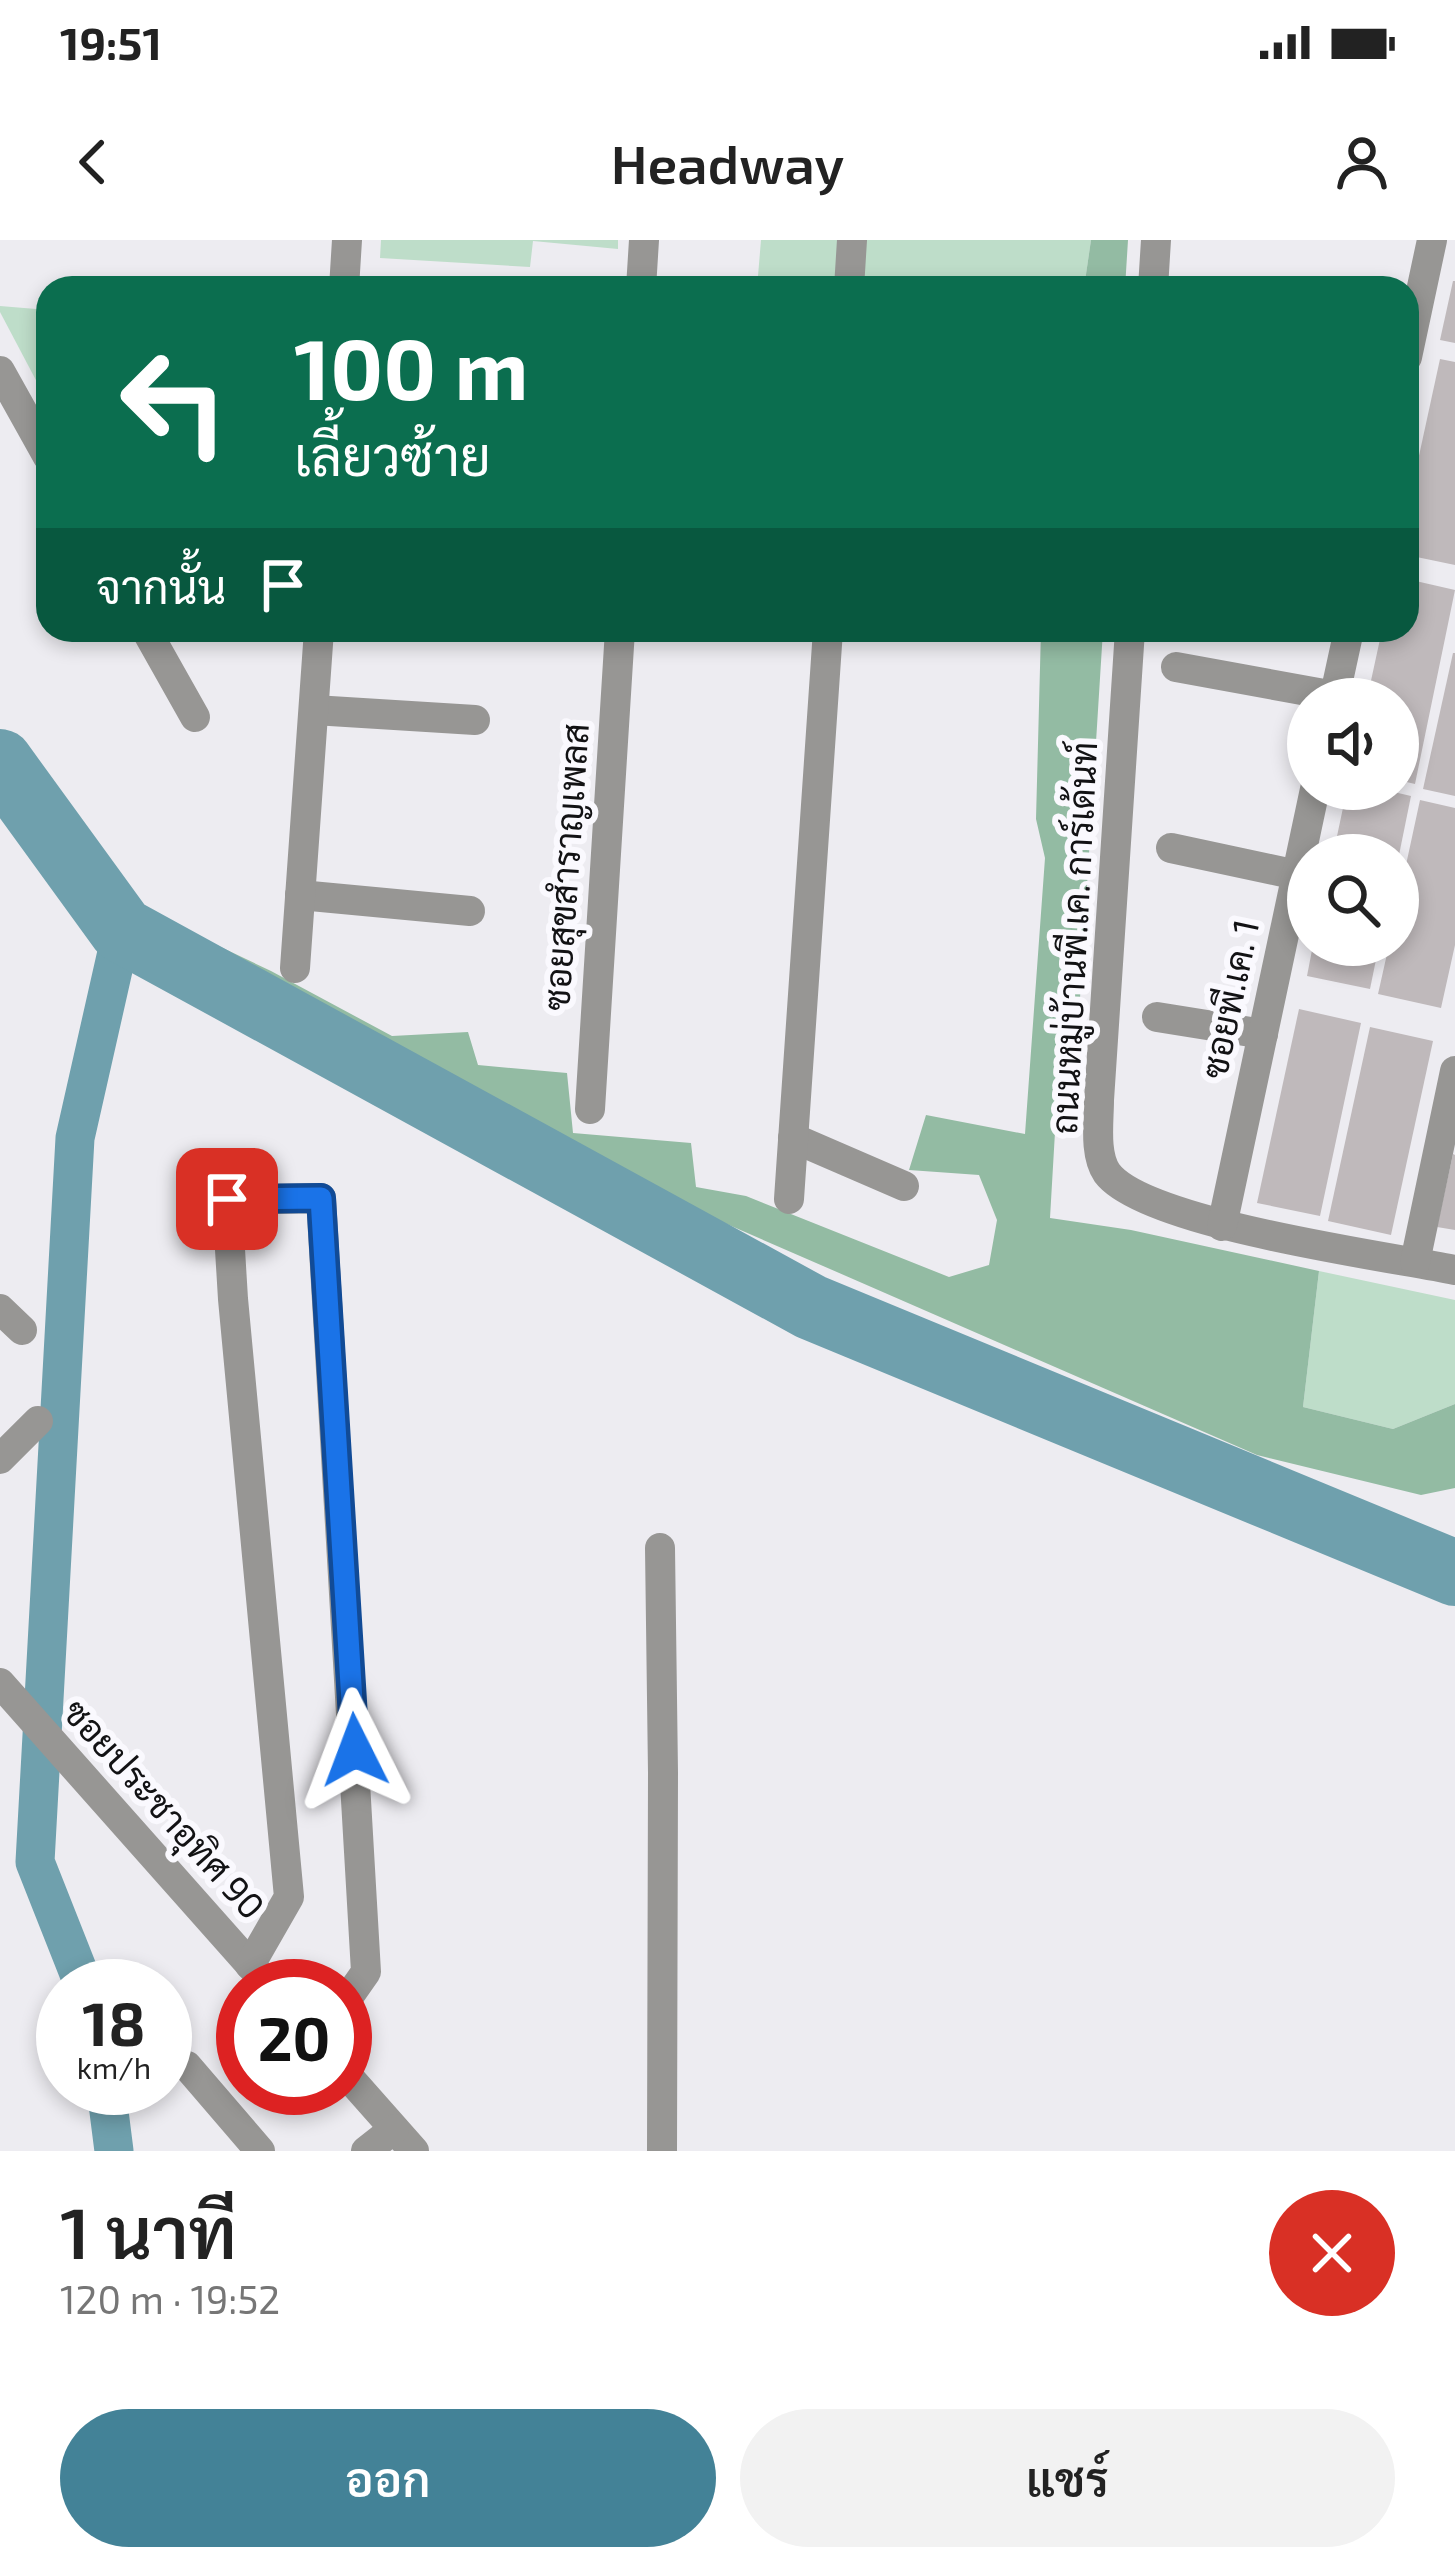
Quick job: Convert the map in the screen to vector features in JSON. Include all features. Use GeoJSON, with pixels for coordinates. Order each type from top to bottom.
{"type":"FeatureCollection","features":[{"type":"Feature","properties":{"kind":"street"},"geometry":{"type":"LineString","coordinates":[[345,276],[347,240]]}},
{"type":"Feature","properties":{"kind":"street"},"geometry":{"type":"LineString","coordinates":[[642,276],[644,240]]}},
{"type":"Feature","properties":{"kind":"street"},"geometry":{"type":"LineString","coordinates":[[850,276],[852,240]]}},
{"type":"Feature","properties":{"kind":"street"},"geometry":{"type":"LineString","coordinates":[[1154,276],[1156,240]]}},
{"type":"Feature","properties":{"kind":"street"},"geometry":{"type":"LineString","coordinates":[[1419,301],[1432,240]]}},
{"type":"Feature","properties":{"kind":"street"},"geometry":{"type":"LineString","coordinates":[[0,371],[36,436]]}},
{"type":"Feature","properties":{"kind":"street"},"geometry":{"type":"LineString","coordinates":[[153,642],[195,717]]}},
{"type":"Feature","properties":{"kind":"street"},"geometry":{"type":"LineString","coordinates":[[295,968],[319,642]]}},
{"type":"Feature","properties":{"kind":"street","name":"ซอยสุขสำราญเพลส"},"geometry":{"type":"LineString","coordinates":[[590,1108],[619,642]]}},
{"type":"Feature","properties":{"kind":"street"},"geometry":{"type":"LineString","coordinates":[[789,1199],[827,642]]}},
{"type":"Feature","properties":{"kind":"street","name":"ถนนหมู่บ้านพี.เค. การ์เด้นท์"},"geometry":{"type":"LineString","coordinates":[[1129,642],[1098,1141],[1106,1172],[1135,1195],[1222,1226],[1455,1270]]}},
{"type":"Feature","properties":{"kind":"street"},"geometry":{"type":"LineString","coordinates":[[1338,678],[1346,642]]}},
{"type":"Feature","properties":{"kind":"street"},"geometry":{"type":"LineString","coordinates":[[1175,667],[1287,689]]}},
{"type":"Feature","properties":{"kind":"street"},"geometry":{"type":"LineString","coordinates":[[314,710],[476,720]]}},
{"type":"Feature","properties":{"kind":"street"},"geometry":{"type":"LineString","coordinates":[[1171,848],[1287,873]]}},
{"type":"Feature","properties":{"kind":"street"},"geometry":{"type":"LineString","coordinates":[[301,895],[470,911]]}},
{"type":"Feature","properties":{"kind":"street","name":"ซอยพี.เค. 1"},"geometry":{"type":"LineString","coordinates":[[1222,1226],[1287,922]]}},
{"type":"Feature","properties":{"kind":"street"},"geometry":{"type":"LineString","coordinates":[[1157,1017],[1263,1034]]}},
{"type":"Feature","properties":{"kind":"street"},"geometry":{"type":"LineString","coordinates":[[1415,1262],[1455,1071]]}},
{"type":"Feature","properties":{"kind":"street"},"geometry":{"type":"LineString","coordinates":[[793,1138],[904,1186]]}},
{"type":"Feature","properties":{"kind":"street"},"geometry":{"type":"LineString","coordinates":[[266,1959],[290,1897],[227,1199],[321,1198],[365,1959]]}},
{"type":"Feature","properties":{"kind":"street"},"geometry":{"type":"LineString","coordinates":[[0,1459],[38,1420]]}},
{"type":"Feature","properties":{"kind":"street"},"geometry":{"type":"LineString","coordinates":[[660,1549],[662,2151]]}},
{"type":"Feature","properties":{"kind":"street","name":"ซอยประชาอุทิศ 90"},"geometry":{"type":"LineString","coordinates":[[6,1690],[244,1959]]}},
{"type":"Feature","properties":{"kind":"street"},"geometry":{"type":"LineString","coordinates":[[192,2072],[260,2151]]}},
{"type":"Feature","properties":{"kind":"street"},"geometry":{"type":"LineString","coordinates":[[366,2151],[404,2140],[372,2104]]}},
{"type":"Feature","properties":{"kind":"green space"},"geometry":{"type":"Polygon","coordinates":[[[381,240],[618,240],[618,249],[533,241],[530,267],[380,258],[381,240]]]}},
{"type":"Feature","properties":{"kind":"green space"},"geometry":{"type":"Polygon","coordinates":[[[761,240],[839,240],[837,276],[758,276],[761,240]]]}},
{"type":"Feature","properties":{"kind":"green space"},"geometry":{"type":"Polygon","coordinates":[[[866,240],[1091,240],[1086,276],[864,276],[866,240]]]}},
{"type":"Feature","properties":{"kind":"green space"},"geometry":{"type":"Polygon","coordinates":[[[1091,240],[1128,240],[1126,276],[1086,276],[1091,240]]]}},
{"type":"Feature","properties":{"kind":"green space"},"geometry":{"type":"Polygon","coordinates":[[[0,306],[36,309],[36,380],[0,306]]]}},
{"type":"Feature","properties":{"kind":"green space"},"geometry":{"type":"Polygon","coordinates":[[[1041,642],[1102,642],[1073,1110],[1055,1132],[1050,1218],[1131,1230],[1319,1271],[1303,1407],[1393,1429],[1455,1404],[1455,1488],[1421,1495],[1257,1455],[605,1171],[187,931],[392,1036],[468,1032],[478,1065],[567,1073],[573,1133],[691,1143],[696,1187],[746,1196],[949,1277],[989,1265],[997,1220],[979,1175],[909,1170],[926,1115],[1025,1134],[1045,858],[1036,819],[1041,642]]]}},
{"type":"Feature","properties":{"kind":"green space"},"geometry":{"type":"Polygon","coordinates":[[[1319,1271],[1455,1300],[1455,1404],[1393,1429],[1303,1407],[1319,1271]]]}},
{"type":"Feature","properties":{"kind":"building"},"geometry":{"type":"Polygon","coordinates":[[[1455,281],[1455,343],[1440,340],[1455,281]]]}},
{"type":"Feature","properties":{"kind":"building"},"geometry":{"type":"Polygon","coordinates":[[[1440,359],[1455,362],[1455,565],[1419,558],[1419,456],[1440,359]]]}},
{"type":"Feature","properties":{"kind":"building"},"geometry":{"type":"Polygon","coordinates":[[[1419,582],[1455,590],[1419,765],[1419,678],[1372,678],[1379,642],[1419,642],[1419,582]]]}},
{"type":"Feature","properties":{"kind":"building"},"geometry":{"type":"Polygon","coordinates":[[[1455,653],[1455,796],[1423,789],[1455,653]]]}},
{"type":"Feature","properties":{"kind":"building"},"geometry":{"type":"Polygon","coordinates":[[[1420,800],[1455,808],[1455,945],[1441,1008],[1378,994],[1384,966],[1419,966],[1419,834],[1413,834],[1420,800]]]}},
{"type":"Feature","properties":{"kind":"building"},"geometry":{"type":"Polygon","coordinates":[[[1343,810],[1408,810],[1403,834],[1337,834],[1343,810]]]}},
{"type":"Feature","properties":{"kind":"building"},"geometry":{"type":"Polygon","coordinates":[[[1309,966],[1375,966],[1370,989],[1307,976],[1309,966]]]}},
{"type":"Feature","properties":{"kind":"building"},"geometry":{"type":"Polygon","coordinates":[[[1299,1009],[1361,1023],[1320,1216],[1257,1203],[1299,1009]]]}},
{"type":"Feature","properties":{"kind":"building"},"geometry":{"type":"Polygon","coordinates":[[[1370,1027],[1433,1041],[1391,1235],[1328,1221],[1370,1027]]]}},
{"type":"Feature","properties":{"kind":"building"},"geometry":{"type":"Polygon","coordinates":[[[1455,1155],[1455,1230],[1437,1227],[1455,1155]]]}},
{"type":"Feature","properties":{"kind":"waterway"},"geometry":{"type":"LineString","coordinates":[[0,762],[122,930],[811,1307],[1455,1573]]}},
{"type":"Feature","properties":{"kind":"waterway"},"geometry":{"type":"LineString","coordinates":[[73,1959],[35,1862],[75,1138],[122,930]]}},
{"type":"Feature","properties":{"kind":"waterway"},"geometry":{"type":"LineString","coordinates":[[109,2115],[114,2151]]}},
{"type":"Feature","properties":{"kind":"route"},"geometry":{"type":"LineString","coordinates":[[227,1199],[321,1198],[355,1750]]}}]}
